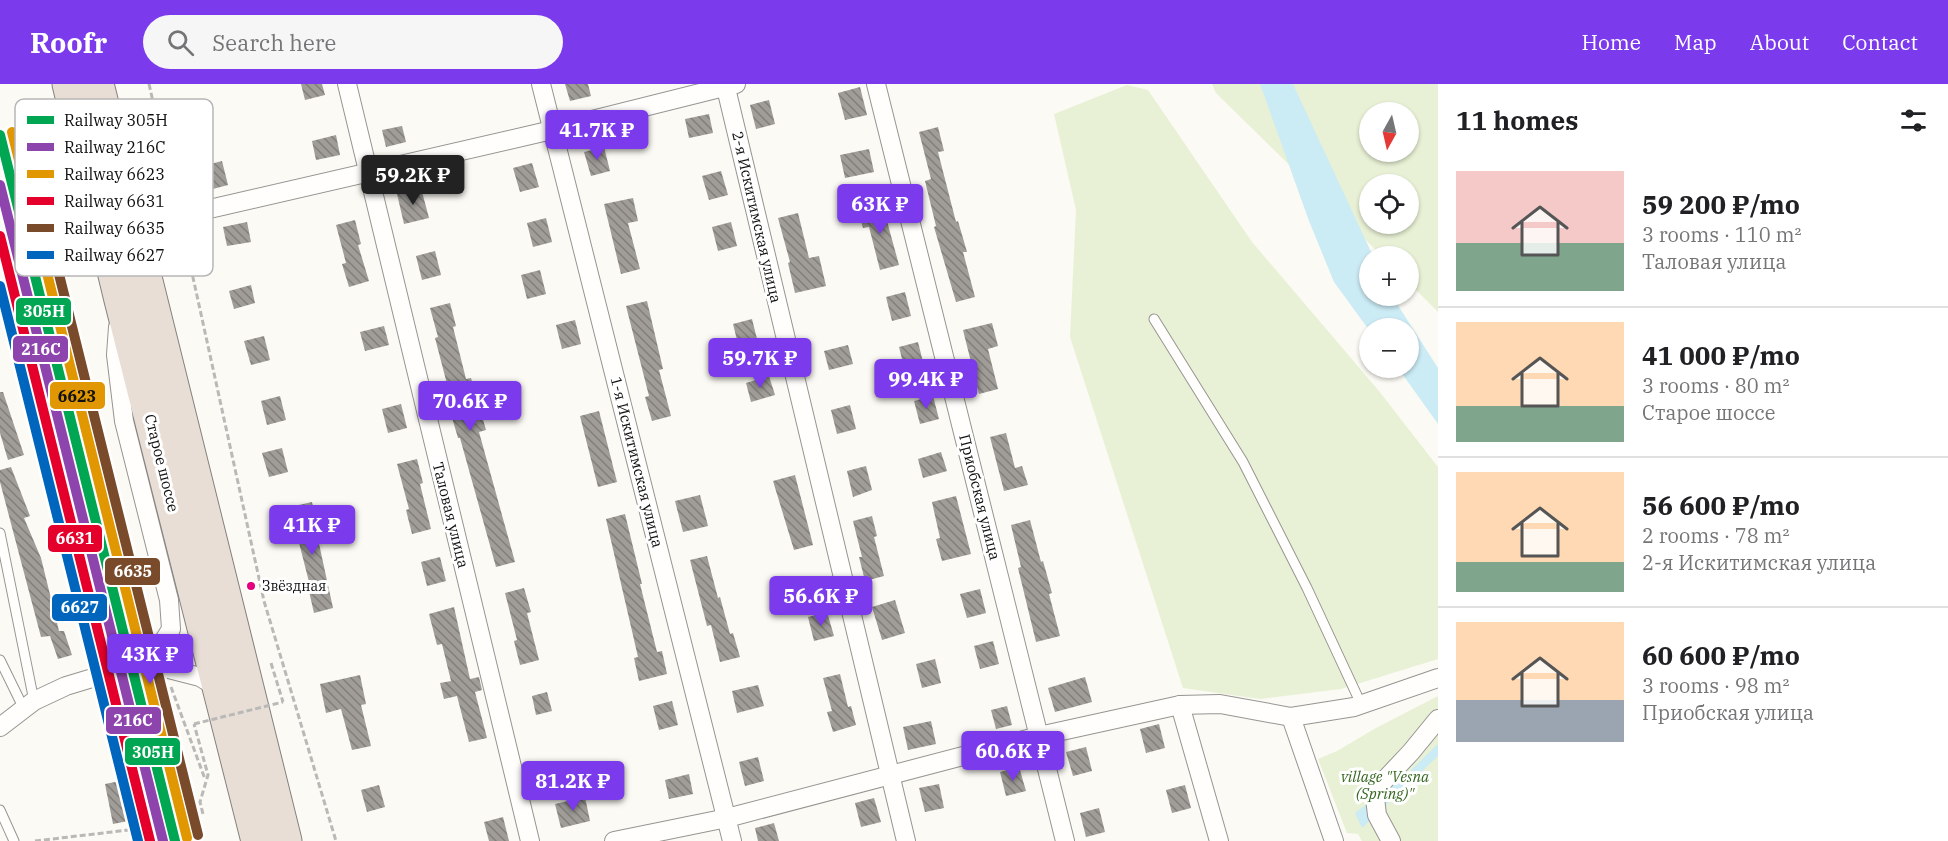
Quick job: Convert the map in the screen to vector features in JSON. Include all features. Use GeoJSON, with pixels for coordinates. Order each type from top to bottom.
{"type":"FeatureCollection","features":[{"type":"Feature","properties":{"kind":"highway","name":"Старое шоссе"},"geometry":{"type":"LineString","coordinates":[[69,84],[73,99]]}},
{"type":"Feature","properties":{"kind":"highway","name":"Старое шоссе"},"geometry":{"type":"LineString","coordinates":[[97,84],[101,99]]}},
{"type":"Feature","properties":{"kind":"highway","name":"Старое шоссе"},"geometry":{"type":"LineString","coordinates":[[115,276],[258,841]]}},
{"type":"Feature","properties":{"kind":"highway","name":"Старое шоссе"},"geometry":{"type":"LineString","coordinates":[[145,276],[285,841]]}},
{"type":"Feature","properties":{"kind":"street","name":"Таловая улица"},"geometry":{"type":"LineString","coordinates":[[347,84],[530,841]]}},
{"type":"Feature","properties":{"kind":"street","name":"1-я Искитимская улица"},"geometry":{"type":"LineString","coordinates":[[541,84],[732,841]]}},
{"type":"Feature","properties":{"kind":"street","name":"Приобская улица"},"geometry":{"type":"LineString","coordinates":[[876,84],[1065,841]]}},
{"type":"Feature","properties":{"kind":"street"},"geometry":{"type":"LineString","coordinates":[[213,208],[552,130],[729,85]]}},
{"type":"Feature","properties":{"kind":"street","name":"2-я Искитимская улица"},"geometry":{"type":"LineString","coordinates":[[729,85],[906,841]]}},
{"type":"Feature","properties":{"kind":"street"},"geometry":{"type":"LineString","coordinates":[[121,300],[116,355],[124,422],[169,600],[171,629],[158,650],[138,665]]}},
{"type":"Feature","properties":{"kind":"street"},"geometry":{"type":"LineString","coordinates":[[0,727],[29,705],[66,686],[138,665],[165,668],[200,677],[218,688]]}},
{"type":"Feature","properties":{"kind":"street"},"geometry":{"type":"LineString","coordinates":[[614,841],[727,818],[1039,736],[1180,705],[1220,704],[1291,717],[1361,704],[1437,681]]}},
{"type":"Feature","properties":{"kind":"street"},"geometry":{"type":"LineString","coordinates":[[1180,705],[1219,841]]}},
{"type":"Feature","properties":{"kind":"street"},"geometry":{"type":"LineString","coordinates":[[1291,717],[1334,841]]}},
{"type":"Feature","properties":{"kind":"street"},"geometry":{"type":"LineString","coordinates":[[1391,841],[1376,807],[1378,787],[1438,719]]}},
{"type":"Feature","properties":{"kind":"lane"},"geometry":{"type":"LineString","coordinates":[[1154,319],[1243,462],[1307,588],[1361,704]]}},
{"type":"Feature","properties":{"kind":"lane"},"geometry":{"type":"LineString","coordinates":[[0,533],[29,705]]}},
{"type":"Feature","properties":{"kind":"lane"},"geometry":{"type":"LineString","coordinates":[[0,660],[29,705]]}},
{"type":"Feature","properties":{"kind":"lane"},"geometry":{"type":"LineString","coordinates":[[0,810],[14,841]]}},
{"type":"Feature","properties":{"kind":"path"},"geometry":{"type":"LineString","coordinates":[[149,84],[152,99]]}},
{"type":"Feature","properties":{"kind":"path"},"geometry":{"type":"LineString","coordinates":[[192,276],[264,601],[336,841]]}},
{"type":"Feature","properties":{"kind":"path"},"geometry":{"type":"LineString","coordinates":[[35,841],[136,829],[160,820],[203,814],[200,802],[208,775],[194,724],[283,702],[271,663]]}},
{"type":"Feature","properties":{"kind":"path"},"geometry":{"type":"LineString","coordinates":[[165,668],[206,781]]}},
{"type":"Feature","properties":{"kind":"green space"},"geometry":{"type":"Polygon","coordinates":[[[1212,84],[1438,84],[1438,312],[1419,293],[1419,246],[1372,246],[1360,234],[1419,234],[1419,174],[1359,174],[1359,233],[1216,93],[1212,84]]]}},
{"type":"Feature","properties":{"kind":"green space"},"geometry":{"type":"Polygon","coordinates":[[[1127,85],[1148,90],[1252,242],[1359,368],[1359,378],[1368,378],[1438,467],[1438,659],[1341,689],[1260,699],[1183,688],[1070,337],[1076,210],[1054,114],[1127,85]]]}},
{"type":"Feature","properties":{"kind":"green space","name":"village \"Vesna (Spring)\""},"geometry":{"type":"Polygon","coordinates":[[[1438,696],[1438,841],[1362,841],[1358,834],[1347,833],[1318,759],[1438,696]]]}},
{"type":"Feature","properties":{"kind":"water"},"geometry":{"type":"Polygon","coordinates":[[[1260,84],[1293,84],[1359,226],[1359,234],[1363,234],[1368,246],[1359,246],[1359,306],[1398,306],[1406,318],[1360,318],[1334,282],[1309,221],[1260,84]]]}},
{"type":"Feature","properties":{"kind":"water"},"geometry":{"type":"Polygon","coordinates":[[[1419,338],[1438,368],[1438,424],[1405,378],[1419,378],[1419,338]]]}},
{"type":"Feature","properties":{"kind":"water"},"geometry":{"type":"Polygon","coordinates":[[[1438,744],[1438,756],[1362,828],[1355,813],[1406,775],[1438,744]]]}},
{"type":"Feature","properties":{"kind":"building"},"geometry":{"type":"Polygon","coordinates":[[[301,84],[322,84],[325,95],[305,100],[301,84]]]}},
{"type":"Feature","properties":{"kind":"building"},"geometry":{"type":"Polygon","coordinates":[[[565,84],[588,84],[591,96],[570,101],[565,84]]]}},
{"type":"Feature","properties":{"kind":"building"},"geometry":{"type":"Polygon","coordinates":[[[860,87],[867,115],[845,120],[838,93],[860,87]]]}},
{"type":"Feature","properties":{"kind":"building"},"geometry":{"type":"Polygon","coordinates":[[[769,100],[775,124],[756,129],[750,105],[769,100]]]}},
{"type":"Feature","properties":{"kind":"building"},"geometry":{"type":"Polygon","coordinates":[[[709,114],[713,133],[689,138],[685,119],[709,114]]]}},
{"type":"Feature","properties":{"kind":"building"},"geometry":{"type":"Polygon","coordinates":[[[402,126],[406,142],[386,147],[382,130],[402,126]]]}},
{"type":"Feature","properties":{"kind":"building"},"geometry":{"type":"Polygon","coordinates":[[[938,127],[944,151],[938,152],[956,222],[958,221],[967,252],[963,252],[975,297],[956,302],[934,227],[936,226],[925,181],[931,179],[919,132],[938,127]]]}},
{"type":"Feature","properties":{"kind":"building"},"geometry":{"type":"Polygon","coordinates":[[[336,135],[340,155],[316,160],[312,141],[336,135]]]}},
{"type":"Feature","properties":{"kind":"building"},"geometry":{"type":"Polygon","coordinates":[[[604,147],[610,171],[591,176],[584,152],[604,147]]]}},
{"type":"Feature","properties":{"kind":"building"},"geometry":{"type":"Polygon","coordinates":[[[869,149],[874,172],[845,178],[840,155],[869,149]]]}},
{"type":"Feature","properties":{"kind":"building"},"geometry":{"type":"Polygon","coordinates":[[[222,161],[228,185],[213,189],[213,163],[222,161]]]}},
{"type":"Feature","properties":{"kind":"building"},"geometry":{"type":"Polygon","coordinates":[[[532,163],[539,187],[520,192],[513,168],[532,163]]]}},
{"type":"Feature","properties":{"kind":"building"},"geometry":{"type":"Polygon","coordinates":[[[721,171],[728,195],[709,200],[702,176],[721,171]]]}},
{"type":"Feature","properties":{"kind":"building"},"geometry":{"type":"Polygon","coordinates":[[[421,188],[429,218],[404,224],[397,194],[421,188]]]}},
{"type":"Feature","properties":{"kind":"building"},"geometry":{"type":"Polygon","coordinates":[[[633,198],[638,221],[628,223],[640,269],[621,274],[604,204],[633,198]]]}},
{"type":"Feature","properties":{"kind":"building"},"geometry":{"type":"Polygon","coordinates":[[[882,203],[899,265],[880,270],[869,227],[863,228],[858,210],[882,203]]]}},
{"type":"Feature","properties":{"kind":"building"},"geometry":{"type":"Polygon","coordinates":[[[798,213],[809,258],[819,256],[826,286],[795,293],[788,263],[790,262],[778,218],[798,213]]]}},
{"type":"Feature","properties":{"kind":"building"},"geometry":{"type":"Polygon","coordinates":[[[546,218],[552,242],[533,247],[527,223],[546,218]]]}},
{"type":"Feature","properties":{"kind":"building"},"geometry":{"type":"Polygon","coordinates":[[[355,220],[361,244],[358,245],[369,281],[349,287],[342,264],[346,263],[336,225],[355,220]]]}},
{"type":"Feature","properties":{"kind":"building"},"geometry":{"type":"Polygon","coordinates":[[[247,222],[251,242],[227,246],[223,227],[247,222]]]}},
{"type":"Feature","properties":{"kind":"building"},"geometry":{"type":"Polygon","coordinates":[[[731,222],[737,246],[718,251],[712,227],[731,222]]]}},
{"type":"Feature","properties":{"kind":"building"},"geometry":{"type":"Polygon","coordinates":[[[435,251],[441,275],[422,280],[416,256],[435,251]]]}},
{"type":"Feature","properties":{"kind":"building"},"geometry":{"type":"Polygon","coordinates":[[[540,270],[546,294],[527,299],[521,275],[540,270]]]}},
{"type":"Feature","properties":{"kind":"building"},"geometry":{"type":"Polygon","coordinates":[[[251,285],[255,303],[234,309],[229,291],[251,285]]]}},
{"type":"Feature","properties":{"kind":"building"},"geometry":{"type":"Polygon","coordinates":[[[905,292],[911,316],[892,321],[886,297],[905,292]]]}},
{"type":"Feature","properties":{"kind":"building"},"geometry":{"type":"Polygon","coordinates":[[[647,301],[663,369],[659,370],[671,416],[652,421],[645,397],[649,396],[626,306],[647,301]]]}},
{"type":"Feature","properties":{"kind":"building"},"geometry":{"type":"Polygon","coordinates":[[[450,303],[456,326],[453,327],[466,379],[471,378],[486,430],[479,432],[515,562],[496,567],[460,438],[458,438],[448,404],[444,405],[438,386],[447,384],[430,308],[450,303]]]}},
{"type":"Feature","properties":{"kind":"building"},"geometry":{"type":"Polygon","coordinates":[[[752,319],[758,343],[739,348],[733,324],[752,319]]]}},
{"type":"Feature","properties":{"kind":"building"},"geometry":{"type":"Polygon","coordinates":[[[575,320],[581,344],[562,349],[556,325],[575,320]]]}},
{"type":"Feature","properties":{"kind":"building"},"geometry":{"type":"Polygon","coordinates":[[[992,323],[998,346],[988,349],[998,389],[979,394],[963,330],[992,323]]]}},
{"type":"Feature","properties":{"kind":"building"},"geometry":{"type":"Polygon","coordinates":[[[384,326],[389,345],[365,351],[360,332],[384,326]]]}},
{"type":"Feature","properties":{"kind":"building"},"geometry":{"type":"Polygon","coordinates":[[[264,336],[270,360],[251,365],[244,341],[264,336]]]}},
{"type":"Feature","properties":{"kind":"building"},"geometry":{"type":"Polygon","coordinates":[[[918,342],[924,366],[905,371],[899,347],[918,342]]]}},
{"type":"Feature","properties":{"kind":"building"},"geometry":{"type":"Polygon","coordinates":[[[848,345],[853,364],[829,370],[824,351],[848,345]]]}},
{"type":"Feature","properties":{"kind":"building"},"geometry":{"type":"Polygon","coordinates":[[[769,376],[775,395],[751,402],[746,383],[769,376]]]}},
{"type":"Feature","properties":{"kind":"building"},"geometry":{"type":"Polygon","coordinates":[[[0,392],[3,392],[24,455],[8,460],[0,433],[0,392]]]}},
{"type":"Feature","properties":{"kind":"building"},"geometry":{"type":"Polygon","coordinates":[[[280,396],[286,420],[267,425],[261,401],[280,396]]]}},
{"type":"Feature","properties":{"kind":"building"},"geometry":{"type":"Polygon","coordinates":[[[933,396],[939,419],[920,424],[914,401],[933,396]]]}},
{"type":"Feature","properties":{"kind":"building"},"geometry":{"type":"Polygon","coordinates":[[[401,404],[407,428],[388,433],[382,409],[401,404]]]}},
{"type":"Feature","properties":{"kind":"building"},"geometry":{"type":"Polygon","coordinates":[[[850,405],[856,429],[837,434],[831,410],[850,405]]]}},
{"type":"Feature","properties":{"kind":"building"},"geometry":{"type":"Polygon","coordinates":[[[599,411],[617,482],[598,487],[580,416],[599,411]]]}},
{"type":"Feature","properties":{"kind":"building"},"geometry":{"type":"Polygon","coordinates":[[[1006,433],[1015,468],[1022,466],[1028,485],[1004,491],[990,437],[1006,433]]]}},
{"type":"Feature","properties":{"kind":"building"},"geometry":{"type":"Polygon","coordinates":[[[282,448],[288,472],[269,477],[262,453],[282,448]]]}},
{"type":"Feature","properties":{"kind":"building"},"geometry":{"type":"Polygon","coordinates":[[[941,452],[947,471],[923,478],[918,459],[941,452]]]}},
{"type":"Feature","properties":{"kind":"building"},"geometry":{"type":"Polygon","coordinates":[[[417,459],[423,483],[420,484],[431,529],[412,534],[406,510],[409,509],[397,464],[417,459]]]}},
{"type":"Feature","properties":{"kind":"building"},"geometry":{"type":"Polygon","coordinates":[[[866,466],[872,490],[853,497],[847,471],[866,466]]]}},
{"type":"Feature","properties":{"kind":"building"},"geometry":{"type":"Polygon","coordinates":[[[11,467],[30,516],[24,518],[41,558],[59,631],[64,631],[72,655],[58,659],[50,636],[41,637],[0,482],[0,470],[11,467]]]}},
{"type":"Feature","properties":{"kind":"building"},"geometry":{"type":"Polygon","coordinates":[[[795,475],[813,545],[794,550],[773,481],[795,475]]]}},
{"type":"Feature","properties":{"kind":"building"},"geometry":{"type":"Polygon","coordinates":[[[700,495],[708,526],[683,532],[675,501],[700,495]]]}},
{"type":"Feature","properties":{"kind":"building"},"geometry":{"type":"Polygon","coordinates":[[[956,496],[971,554],[942,561],[936,539],[940,538],[932,502],[956,496]]]}},
{"type":"Feature","properties":{"kind":"building"},"geometry":{"type":"Polygon","coordinates":[[[312,502],[333,608],[314,613],[308,587],[310,586],[290,507],[312,502]]]}},
{"type":"Feature","properties":{"kind":"building"},"geometry":{"type":"Polygon","coordinates":[[[625,514],[657,652],[662,651],[667,674],[639,681],[634,658],[638,657],[606,519],[625,514]]]}},
{"type":"Feature","properties":{"kind":"building"},"geometry":{"type":"Polygon","coordinates":[[[872,516],[877,536],[874,537],[884,576],[865,581],[853,521],[872,516]]]}},
{"type":"Feature","properties":{"kind":"building"},"geometry":{"type":"Polygon","coordinates":[[[1030,520],[1052,593],[1049,594],[1060,636],[1036,642],[1018,568],[1021,567],[1011,525],[1030,520]]]}},
{"type":"Feature","properties":{"kind":"building"},"geometry":{"type":"Polygon","coordinates":[[[707,556],[718,598],[720,597],[730,634],[733,633],[740,657],[720,662],[711,625],[707,626],[690,560],[707,556]]]}},
{"type":"Feature","properties":{"kind":"building"},"geometry":{"type":"Polygon","coordinates":[[[440,557],[446,581],[427,586],[421,562],[440,557]]]}},
{"type":"Feature","properties":{"kind":"building"},"geometry":{"type":"Polygon","coordinates":[[[524,588],[531,612],[527,613],[539,660],[520,665],[514,641],[517,640],[505,593],[524,588]]]}},
{"type":"Feature","properties":{"kind":"building"},"geometry":{"type":"Polygon","coordinates":[[[980,589],[986,613],[967,618],[960,594],[980,589]]]}},
{"type":"Feature","properties":{"kind":"building"},"geometry":{"type":"Polygon","coordinates":[[[895,600],[905,633],[882,640],[872,607],[895,600]]]}},
{"type":"Feature","properties":{"kind":"building"},"geometry":{"type":"Polygon","coordinates":[[[454,607],[470,679],[479,677],[482,690],[475,692],[487,738],[469,742],[457,696],[444,699],[440,683],[451,681],[442,644],[437,645],[429,614],[454,607]]]}},
{"type":"Feature","properties":{"kind":"building"},"geometry":{"type":"Polygon","coordinates":[[[827,612],[834,636],[814,641],[808,617],[827,612]]]}},
{"type":"Feature","properties":{"kind":"building"},"geometry":{"type":"Polygon","coordinates":[[[993,641],[999,664],[980,669],[974,646],[993,641]]]}},
{"type":"Feature","properties":{"kind":"building"},"geometry":{"type":"Polygon","coordinates":[[[935,659],[941,683],[922,688],[916,664],[935,659]]]}},
{"type":"Feature","properties":{"kind":"building"},"geometry":{"type":"Polygon","coordinates":[[[840,674],[848,707],[851,706],[856,725],[833,732],[827,712],[832,711],[823,678],[840,674]]]}},
{"type":"Feature","properties":{"kind":"building"},"geometry":{"type":"Polygon","coordinates":[[[360,675],[366,704],[361,705],[371,746],[352,750],[341,709],[326,713],[320,684],[360,675]]]}},
{"type":"Feature","properties":{"kind":"building"},"geometry":{"type":"Polygon","coordinates":[[[1085,677],[1092,702],[1055,712],[1048,688],[1085,677]]]}},
{"type":"Feature","properties":{"kind":"building"},"geometry":{"type":"Polygon","coordinates":[[[142,679],[156,679],[159,690],[145,693],[142,679]]]}},
{"type":"Feature","properties":{"kind":"building"},"geometry":{"type":"Polygon","coordinates":[[[758,685],[764,706],[737,713],[732,691],[758,685]]]}},
{"type":"Feature","properties":{"kind":"building"},"geometry":{"type":"Polygon","coordinates":[[[547,692],[552,711],[536,715],[532,696],[547,692]]]}},
{"type":"Feature","properties":{"kind":"building"},"geometry":{"type":"Polygon","coordinates":[[[672,701],[678,725],[659,730],[653,706],[672,701]]]}},
{"type":"Feature","properties":{"kind":"building"},"geometry":{"type":"Polygon","coordinates":[[[1007,706],[1012,725],[996,729],[991,710],[1007,706]]]}},
{"type":"Feature","properties":{"kind":"building"},"geometry":{"type":"Polygon","coordinates":[[[931,721],[936,744],[908,750],[903,727],[931,721]]]}},
{"type":"Feature","properties":{"kind":"building"},"geometry":{"type":"Polygon","coordinates":[[[1159,724],[1165,748],[1146,753],[1140,729],[1159,724]]]}},
{"type":"Feature","properties":{"kind":"building"},"geometry":{"type":"Polygon","coordinates":[[[1086,747],[1092,771],[1073,776],[1066,752],[1086,747]]]}},
{"type":"Feature","properties":{"kind":"building"},"geometry":{"type":"Polygon","coordinates":[[[758,757],[764,781],[745,786],[739,762],[758,757]]]}},
{"type":"Feature","properties":{"kind":"building"},"geometry":{"type":"Polygon","coordinates":[[[1019,767],[1026,791],[1006,796],[1000,772],[1019,767]]]}},
{"type":"Feature","properties":{"kind":"building"},"geometry":{"type":"Polygon","coordinates":[[[689,774],[693,794],[669,799],[665,780],[689,774]]]}},
{"type":"Feature","properties":{"kind":"building"},"geometry":{"type":"Polygon","coordinates":[[[120,781],[128,821],[113,824],[105,784],[120,781]]]}},
{"type":"Feature","properties":{"kind":"building"},"geometry":{"type":"Polygon","coordinates":[[[939,784],[944,808],[925,812],[919,788],[939,784]]]}},
{"type":"Feature","properties":{"kind":"building"},"geometry":{"type":"Polygon","coordinates":[[[379,785],[385,807],[367,812],[361,790],[379,785]]]}},
{"type":"Feature","properties":{"kind":"building"},"geometry":{"type":"Polygon","coordinates":[[[1185,785],[1191,808],[1172,813],[1166,790],[1185,785]]]}},
{"type":"Feature","properties":{"kind":"building"},"geometry":{"type":"Polygon","coordinates":[[[585,797],[590,821],[561,828],[555,804],[585,797]]]}},
{"type":"Feature","properties":{"kind":"building"},"geometry":{"type":"Polygon","coordinates":[[[874,798],[881,822],[861,827],[855,803],[874,798]]]}},
{"type":"Feature","properties":{"kind":"building"},"geometry":{"type":"Polygon","coordinates":[[[1099,808],[1105,832],[1086,837],[1080,813],[1099,808]]]}},
{"type":"Feature","properties":{"kind":"building"},"geometry":{"type":"Polygon","coordinates":[[[503,817],[509,841],[489,841],[484,822],[503,817]]]}},
{"type":"Feature","properties":{"kind":"building"},"geometry":{"type":"Polygon","coordinates":[[[774,823],[779,841],[758,841],[755,828],[774,823]]]}},
{"type":"Feature","properties":{"kind":"rail line","name":"6623"},"geometry":{"type":"LineString","coordinates":[[12,132],[15,144]]}},
{"type":"Feature","properties":{"kind":"rail line","name":"305Н"},"geometry":{"type":"LineString","coordinates":[[0,135],[15,196]]}},
{"type":"Feature","properties":{"kind":"rail line","name":"216С"},"geometry":{"type":"LineString","coordinates":[[0,185],[15,245]]}},
{"type":"Feature","properties":{"kind":"rail line","name":"6631"},"geometry":{"type":"LineString","coordinates":[[0,236],[150,841]]}},
{"type":"Feature","properties":{"kind":"rail line","name":"216С"},"geometry":{"type":"LineString","coordinates":[[23,276],[163,841]]}},
{"type":"Feature","properties":{"kind":"rail line","name":"305Н"},"geometry":{"type":"LineString","coordinates":[[35,276],[175,841]]}},
{"type":"Feature","properties":{"kind":"rail line","name":"6623"},"geometry":{"type":"LineString","coordinates":[[48,276],[187,838]]}},
{"type":"Feature","properties":{"kind":"rail line","name":"6635"},"geometry":{"type":"LineString","coordinates":[[59,276],[198,835]]}},
{"type":"Feature","properties":{"kind":"rail line","name":"6627"},"geometry":{"type":"LineString","coordinates":[[0,286],[138,841]]}},
{"type":"Feature","properties":{"kind":"place","name":"Звёздная"},"geometry":{"type":"Point","coordinates":[251,586]}}]}
